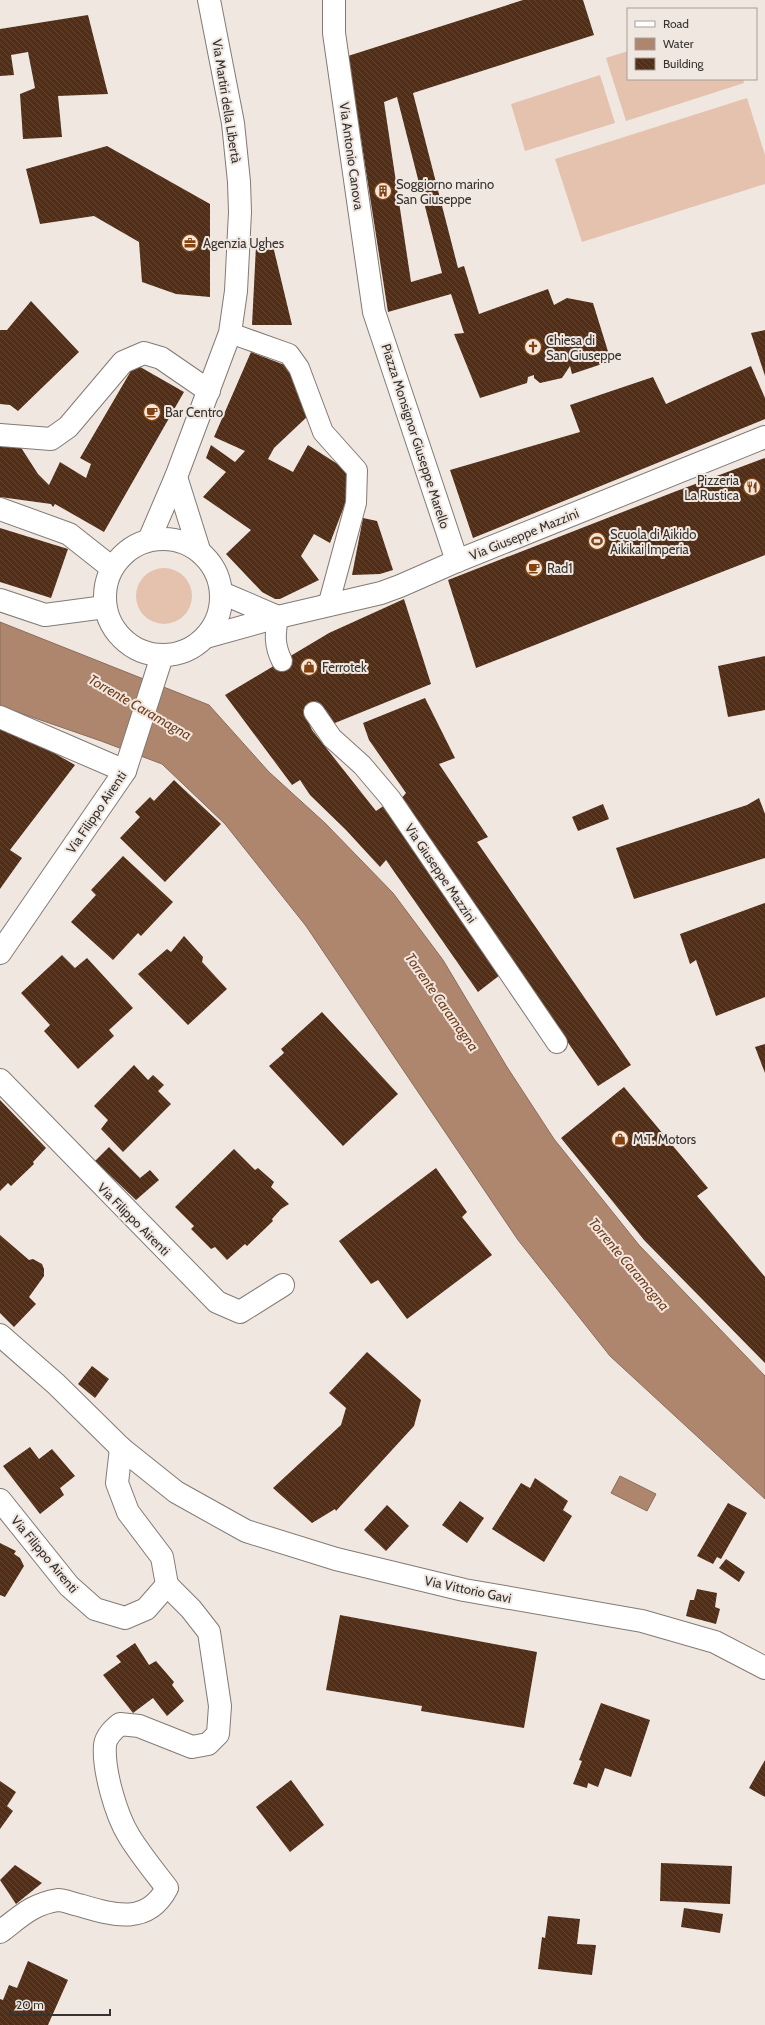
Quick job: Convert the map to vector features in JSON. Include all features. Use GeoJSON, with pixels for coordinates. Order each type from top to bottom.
{"type":"FeatureCollection","features":[{"type":"Feature","properties":{"kind":"street","name":"Via Martiri della Libertà"},"geometry":{"type":"LineString","coordinates":[[149,540],[176,477],[230,333],[236,291],[240,212],[239,182],[233,123],[209,0]]}},
{"type":"Feature","properties":{"kind":"street","name":"Via Antonio Canova"},"geometry":{"type":"LineString","coordinates":[[334,0],[334,33],[374,312]]}},
{"type":"Feature","properties":{"kind":"street","name":"Piazza Monsignor Giuseppe Marello"},"geometry":{"type":"LineString","coordinates":[[374,312],[457,561]]}},
{"type":"Feature","properties":{"kind":"street"},"geometry":{"type":"LineString","coordinates":[[0,435],[51,439],[68,427],[123,362],[144,353],[161,358],[209,391]]}},
{"type":"Feature","properties":{"kind":"street","name":"Via Giuseppe Mazzini"},"geometry":{"type":"LineString","coordinates":[[206,637],[278,617],[381,593],[765,437]]}},
{"type":"Feature","properties":{"kind":"street"},"geometry":{"type":"LineString","coordinates":[[176,477],[199,550]]}},
{"type":"Feature","properties":{"kind":"street"},"geometry":{"type":"LineString","coordinates":[[0,509],[69,534],[112,568]]}},
{"type":"Feature","properties":{"kind":"street"},"geometry":{"type":"LineString","coordinates":[[166,538],[183,542],[199,550],[211,562],[219,577],[222,593],[218,617],[206,637],[193,647],[159,665],[124,641],[112,626],[105,607],[105,587],[112,568],[121,555],[134,545],[149,540],[166,538]]}},
{"type":"Feature","properties":{"kind":"street"},"geometry":{"type":"LineString","coordinates":[[222,593],[278,617]]}},
{"type":"Feature","properties":{"kind":"street"},"geometry":{"type":"LineString","coordinates":[[0,600],[45,615],[105,607]]}},
{"type":"Feature","properties":{"kind":"street","name":"Via Filippo Airenti"},"geometry":{"type":"LineString","coordinates":[[0,953],[125,771],[159,665]]}},
{"type":"Feature","properties":{"kind":"street"},"geometry":{"type":"LineString","coordinates":[[0,717],[125,771]]}},
{"type":"Feature","properties":{"kind":"street","name":"Via Filippo Airenti"},"geometry":{"type":"LineString","coordinates":[[0,1080],[217,1302],[240,1312],[283,1285]]}},
{"type":"Feature","properties":{"kind":"street"},"geometry":{"type":"LineString","coordinates":[[0,1335],[56,1384],[121,1448],[117,1483],[128,1512],[162,1557],[167,1585],[191,1609],[209,1632],[220,1706],[218,1734],[208,1744],[192,1747],[139,1726],[120,1724],[110,1733],[105,1744],[107,1772],[118,1810],[126,1829],[167,1888],[160,1900],[140,1914],[111,1914],[60,1900],[31,1908],[0,1932]]}},
{"type":"Feature","properties":{"kind":"street","name":"Via Vittorio Gavi"},"geometry":{"type":"LineString","coordinates":[[121,1448],[176,1492],[246,1531],[336,1559],[464,1590],[642,1621],[715,1642],[765,1668]]}},
{"type":"Feature","properties":{"kind":"street","name":"Via Filippo Airenti"},"geometry":{"type":"LineString","coordinates":[[0,1500],[69,1586],[95,1609],[125,1618],[146,1609],[167,1585]]}},
{"type":"Feature","properties":{"kind":"lane"},"geometry":{"type":"LineString","coordinates":[[334,33],[343,0]]}},
{"type":"Feature","properties":{"kind":"lane"},"geometry":{"type":"LineString","coordinates":[[230,333],[289,354],[299,368],[323,432],[357,470],[356,503],[328,606]]}},
{"type":"Feature","properties":{"kind":"lane"},"geometry":{"type":"LineString","coordinates":[[278,617],[274,638],[277,652],[282,661]]}},
{"type":"Feature","properties":{"kind":"lane","name":"Via Giuseppe Mazzini"},"geometry":{"type":"LineString","coordinates":[[314,712],[332,738],[362,765],[390,798],[557,1043]]}},
{"type":"Feature","properties":{"kind":"shaded area"},"geometry":{"type":"Polygon","coordinates":[[[627,51],[627,80],[743,80],[744,83],[626,121],[606,58],[627,51]]]}},
{"type":"Feature","properties":{"kind":"shaded area"},"geometry":{"type":"Polygon","coordinates":[[[600,75],[615,123],[525,151],[511,104],[600,75]]]}},
{"type":"Feature","properties":{"kind":"shaded area"},"geometry":{"type":"Polygon","coordinates":[[[747,98],[765,155],[765,184],[582,242],[555,159],[747,98]]]}},
{"type":"Feature","properties":{"kind":"shaded area"},"geometry":{"type":"Polygon","coordinates":[[[159,568],[169,568],[184,576],[190,585],[192,596],[190,607],[184,616],[169,624],[159,624],[148,619],[141,612],[136,601],[136,591],[141,580],[148,573],[159,568]]]}},
{"type":"Feature","properties":{"kind":"water","name":"Torrente Caramagna"},"geometry":{"type":"Polygon","coordinates":[[[0,622],[209,705],[269,772],[325,823],[393,893],[443,960],[507,1067],[554,1139],[639,1245],[765,1376],[765,1499],[610,1356],[518,1240],[306,926],[225,824],[162,764],[0,706],[0,622]]]}},
{"type":"Feature","properties":{"kind":"water"},"geometry":{"type":"Polygon","coordinates":[[[620,1476],[656,1494],[647,1511],[611,1493],[620,1476]]]}},
{"type":"Feature","properties":{"kind":"building"},"geometry":{"type":"Polygon","coordinates":[[[523,0],[583,0],[594,35],[413,93],[458,268],[464,266],[479,314],[548,289],[554,305],[567,298],[593,303],[611,361],[572,374],[570,366],[562,378],[540,383],[534,378],[534,375],[528,377],[527,383],[480,398],[454,334],[464,333],[451,294],[388,312],[348,56],[523,0]],[[397,97],[384,102],[411,282],[442,273],[397,97]]]}},
{"type":"Feature","properties":{"kind":"building"},"geometry":{"type":"Polygon","coordinates":[[[88,15],[108,94],[58,96],[62,137],[23,139],[20,94],[35,88],[28,52],[11,55],[14,75],[0,76],[0,29],[88,15]]]}},
{"type":"Feature","properties":{"kind":"building"},"geometry":{"type":"Polygon","coordinates":[[[107,146],[210,204],[210,297],[176,294],[142,282],[139,242],[94,216],[40,224],[26,169],[107,146]]]}},
{"type":"Feature","properties":{"kind":"building"},"geometry":{"type":"Polygon","coordinates":[[[256,246],[273,246],[292,325],[252,325],[256,246]]]}},
{"type":"Feature","properties":{"kind":"building"},"geometry":{"type":"Polygon","coordinates":[[[31,301],[79,352],[18,411],[10,405],[0,404],[0,330],[7,330],[31,301]]]}},
{"type":"Feature","properties":{"kind":"building"},"geometry":{"type":"Polygon","coordinates":[[[765,330],[765,376],[751,333],[765,330]]]}},
{"type":"Feature","properties":{"kind":"building"},"geometry":{"type":"Polygon","coordinates":[[[251,352],[290,367],[309,415],[274,448],[268,459],[293,472],[308,445],[353,474],[345,504],[330,543],[314,534],[301,556],[319,580],[280,599],[275,599],[262,592],[226,554],[251,530],[203,497],[226,472],[206,458],[211,445],[235,462],[245,451],[214,437],[251,352]]]}},
{"type":"Feature","properties":{"kind":"building"},"geometry":{"type":"Polygon","coordinates":[[[135,364],[184,392],[104,532],[55,504],[53,507],[51,504],[0,497],[0,445],[20,446],[38,474],[49,485],[60,462],[86,478],[91,464],[80,458],[135,364]]]}},
{"type":"Feature","properties":{"kind":"building"},"geometry":{"type":"Polygon","coordinates":[[[751,366],[765,398],[765,419],[473,538],[450,470],[580,432],[570,405],[653,377],[666,404],[751,366]]]}},
{"type":"Feature","properties":{"kind":"building"},"geometry":{"type":"Polygon","coordinates":[[[765,458],[765,555],[476,668],[448,580],[765,458]]]}},
{"type":"Feature","properties":{"kind":"building"},"geometry":{"type":"Polygon","coordinates":[[[363,518],[377,521],[393,570],[380,574],[352,575],[363,518]]]}},
{"type":"Feature","properties":{"kind":"building"},"geometry":{"type":"Polygon","coordinates":[[[0,528],[68,549],[51,598],[0,582],[0,528]]]}},
{"type":"Feature","properties":{"kind":"building"},"geometry":{"type":"Polygon","coordinates":[[[404,599],[431,684],[330,725],[306,717],[312,730],[376,811],[385,805],[500,975],[478,992],[386,860],[380,867],[346,830],[310,795],[300,780],[292,785],[225,695],[329,633],[404,599]]]}},
{"type":"Feature","properties":{"kind":"building"},"geometry":{"type":"Polygon","coordinates":[[[765,656],[765,710],[728,717],[718,666],[765,656]]]}},
{"type":"Feature","properties":{"kind":"building"},"geometry":{"type":"Polygon","coordinates":[[[425,698],[455,758],[439,764],[488,837],[477,842],[631,1065],[598,1086],[400,800],[406,793],[369,740],[363,723],[425,698]]]}},
{"type":"Feature","properties":{"kind":"building"},"geometry":{"type":"Polygon","coordinates":[[[0,722],[75,765],[10,850],[22,858],[0,889],[0,722]]]}},
{"type":"Feature","properties":{"kind":"building"},"geometry":{"type":"Polygon","coordinates":[[[174,780],[221,824],[165,882],[120,838],[140,817],[135,812],[150,797],[154,801],[174,780]]]}},
{"type":"Feature","properties":{"kind":"building"},"geometry":{"type":"Polygon","coordinates":[[[759,798],[765,814],[765,858],[634,899],[616,848],[747,805],[759,798]]]}},
{"type":"Feature","properties":{"kind":"building"},"geometry":{"type":"Polygon","coordinates":[[[603,804],[609,819],[578,831],[572,817],[603,804]]]}},
{"type":"Feature","properties":{"kind":"building"},"geometry":{"type":"Polygon","coordinates":[[[123,856],[173,902],[141,936],[138,933],[113,960],[71,922],[96,895],[91,890],[123,856]]]}},
{"type":"Feature","properties":{"kind":"building"},"geometry":{"type":"Polygon","coordinates":[[[765,903],[765,997],[716,1016],[696,960],[690,964],[680,934],[765,903]]]}},
{"type":"Feature","properties":{"kind":"building"},"geometry":{"type":"Polygon","coordinates":[[[184,936],[203,957],[202,962],[227,989],[188,1025],[138,974],[167,949],[171,952],[184,936]]]}},
{"type":"Feature","properties":{"kind":"building"},"geometry":{"type":"Polygon","coordinates":[[[62,955],[75,968],[87,958],[133,1008],[109,1030],[114,1036],[78,1069],[44,1031],[50,1025],[21,993],[62,955]]]}},
{"type":"Feature","properties":{"kind":"building"},"geometry":{"type":"Polygon","coordinates":[[[322,1012],[398,1094],[343,1146],[269,1066],[284,1053],[281,1049],[322,1012]]]}},
{"type":"Feature","properties":{"kind":"building"},"geometry":{"type":"Polygon","coordinates":[[[765,1044],[765,1073],[755,1047],[765,1044]]]}},
{"type":"Feature","properties":{"kind":"building"},"geometry":{"type":"Polygon","coordinates":[[[134,1065],[148,1080],[153,1075],[164,1085],[158,1091],[171,1104],[123,1152],[101,1129],[108,1120],[94,1106],[134,1065]]]}},
{"type":"Feature","properties":{"kind":"building"},"geometry":{"type":"Polygon","coordinates":[[[624,1087],[708,1188],[697,1196],[765,1277],[765,1363],[644,1240],[561,1138],[624,1087]]]}},
{"type":"Feature","properties":{"kind":"building"},"geometry":{"type":"Polygon","coordinates":[[[0,1100],[46,1148],[33,1162],[34,1164],[11,1186],[8,1183],[0,1191],[0,1100]]]}},
{"type":"Feature","properties":{"kind":"building"},"geometry":{"type":"Polygon","coordinates":[[[109,1147],[140,1178],[150,1170],[159,1180],[136,1200],[95,1161],[109,1147]]]}},
{"type":"Feature","properties":{"kind":"building"},"geometry":{"type":"Polygon","coordinates":[[[234,1149],[255,1170],[258,1168],[274,1182],[271,1187],[289,1204],[281,1209],[272,1219],[273,1221],[247,1246],[245,1244],[227,1260],[215,1247],[211,1249],[191,1229],[194,1226],[175,1207],[234,1149]]]}},
{"type":"Feature","properties":{"kind":"building"},"geometry":{"type":"Polygon","coordinates":[[[436,1168],[467,1212],[462,1217],[492,1255],[407,1319],[378,1280],[371,1284],[339,1241],[436,1168]]]}},
{"type":"Feature","properties":{"kind":"building"},"geometry":{"type":"Polygon","coordinates":[[[0,1235],[29,1260],[33,1259],[42,1264],[44,1269],[44,1276],[29,1297],[36,1304],[14,1327],[0,1313],[0,1235]]]}},
{"type":"Feature","properties":{"kind":"building"},"geometry":{"type":"Polygon","coordinates":[[[367,1352],[421,1400],[414,1426],[336,1511],[335,1509],[312,1523],[273,1488],[341,1425],[346,1408],[329,1393],[367,1352]]]}},
{"type":"Feature","properties":{"kind":"building"},"geometry":{"type":"Polygon","coordinates":[[[92,1366],[109,1379],[95,1398],[78,1384],[92,1366]]]}},
{"type":"Feature","properties":{"kind":"building"},"geometry":{"type":"Polygon","coordinates":[[[30,1447],[39,1459],[52,1449],[75,1476],[60,1488],[64,1495],[40,1514],[3,1466],[30,1447]]]}},
{"type":"Feature","properties":{"kind":"building"},"geometry":{"type":"Polygon","coordinates":[[[535,1478],[568,1501],[563,1510],[572,1516],[544,1562],[492,1529],[521,1483],[530,1488],[535,1478]]]}},
{"type":"Feature","properties":{"kind":"building"},"geometry":{"type":"Polygon","coordinates":[[[460,1501],[484,1518],[467,1543],[442,1525],[460,1501]]]}},
{"type":"Feature","properties":{"kind":"building"},"geometry":{"type":"Polygon","coordinates":[[[728,1503],[747,1513],[721,1559],[717,1557],[713,1564],[697,1556],[728,1503]]]}},
{"type":"Feature","properties":{"kind":"building"},"geometry":{"type":"Polygon","coordinates":[[[387,1505],[409,1526],[386,1551],[364,1530],[387,1505]]]}},
{"type":"Feature","properties":{"kind":"building"},"geometry":{"type":"Polygon","coordinates":[[[0,1543],[16,1551],[14,1554],[20,1558],[24,1566],[5,1597],[0,1595],[0,1543]]]}},
{"type":"Feature","properties":{"kind":"building"},"geometry":{"type":"Polygon","coordinates":[[[726,1559],[745,1572],[739,1582],[719,1568],[726,1559]]]}},
{"type":"Feature","properties":{"kind":"building"},"geometry":{"type":"Polygon","coordinates":[[[697,1589],[717,1593],[715,1607],[720,1609],[716,1624],[686,1616],[690,1600],[694,1600],[697,1589]]]}},
{"type":"Feature","properties":{"kind":"building"},"geometry":{"type":"Polygon","coordinates":[[[340,1615],[537,1652],[524,1728],[421,1711],[422,1706],[326,1690],[340,1615]]]}},
{"type":"Feature","properties":{"kind":"building"},"geometry":{"type":"Polygon","coordinates":[[[135,1643],[149,1665],[156,1661],[174,1682],[172,1685],[184,1701],[167,1716],[153,1698],[133,1713],[103,1675],[121,1662],[116,1656],[135,1643]]]}},
{"type":"Feature","properties":{"kind":"building"},"geometry":{"type":"Polygon","coordinates":[[[601,1703],[650,1720],[631,1777],[605,1768],[598,1787],[588,1783],[587,1788],[573,1784],[582,1761],[579,1760],[601,1703]]]}},
{"type":"Feature","properties":{"kind":"building"},"geometry":{"type":"Polygon","coordinates":[[[765,1760],[765,1797],[749,1788],[765,1760]]]}},
{"type":"Feature","properties":{"kind":"building"},"geometry":{"type":"Polygon","coordinates":[[[291,1780],[324,1825],[290,1852],[256,1807],[291,1780]]]}},
{"type":"Feature","properties":{"kind":"building"},"geometry":{"type":"Polygon","coordinates":[[[0,1781],[16,1792],[7,1806],[13,1811],[0,1829],[0,1781]]]}},
{"type":"Feature","properties":{"kind":"building"},"geometry":{"type":"Polygon","coordinates":[[[661,1863],[732,1866],[730,1904],[660,1901],[661,1863]]]}},
{"type":"Feature","properties":{"kind":"building"},"geometry":{"type":"Polygon","coordinates":[[[15,1865],[42,1883],[16,1904],[0,1880],[15,1865]]]}},
{"type":"Feature","properties":{"kind":"building"},"geometry":{"type":"Polygon","coordinates":[[[684,1908],[723,1914],[720,1933],[681,1927],[684,1908]]]}},
{"type":"Feature","properties":{"kind":"building"},"geometry":{"type":"Polygon","coordinates":[[[548,1916],[580,1919],[577,1944],[596,1945],[592,1975],[538,1969],[542,1937],[545,1938],[548,1916]]]}},
{"type":"Feature","properties":{"kind":"building"},"geometry":{"type":"Polygon","coordinates":[[[28,1961],[68,1980],[48,2025],[0,2025],[0,1999],[3,2000],[9,1985],[17,1988],[28,1961]]]}},
{"type":"Feature","properties":{"kind":"place","name":"Soggiorno marino San Giuseppe"},"geometry":{"type":"Point","coordinates":[383,191]}},
{"type":"Feature","properties":{"kind":"place","name":"Agenzia Ughes"},"geometry":{"type":"Point","coordinates":[190,243]}},
{"type":"Feature","properties":{"kind":"place","name":"Chiesa di San Giuseppe"},"geometry":{"type":"Point","coordinates":[533,347]}},
{"type":"Feature","properties":{"kind":"place","name":"Bar Centro"},"geometry":{"type":"Point","coordinates":[152,412]}},
{"type":"Feature","properties":{"kind":"place","name":"Pizzeria La Rustica"},"geometry":{"type":"Point","coordinates":[752,487]}},
{"type":"Feature","properties":{"kind":"place","name":"Scuola di Aikido Aikikai Imperia"},"geometry":{"type":"Point","coordinates":[597,541]}},
{"type":"Feature","properties":{"kind":"place","name":"Rad1"},"geometry":{"type":"Point","coordinates":[534,568]}},
{"type":"Feature","properties":{"kind":"place","name":"Ferrotek"},"geometry":{"type":"Point","coordinates":[309,667]}},
{"type":"Feature","properties":{"kind":"place","name":"M.T. Motors"},"geometry":{"type":"Point","coordinates":[620,1139]}}]}
